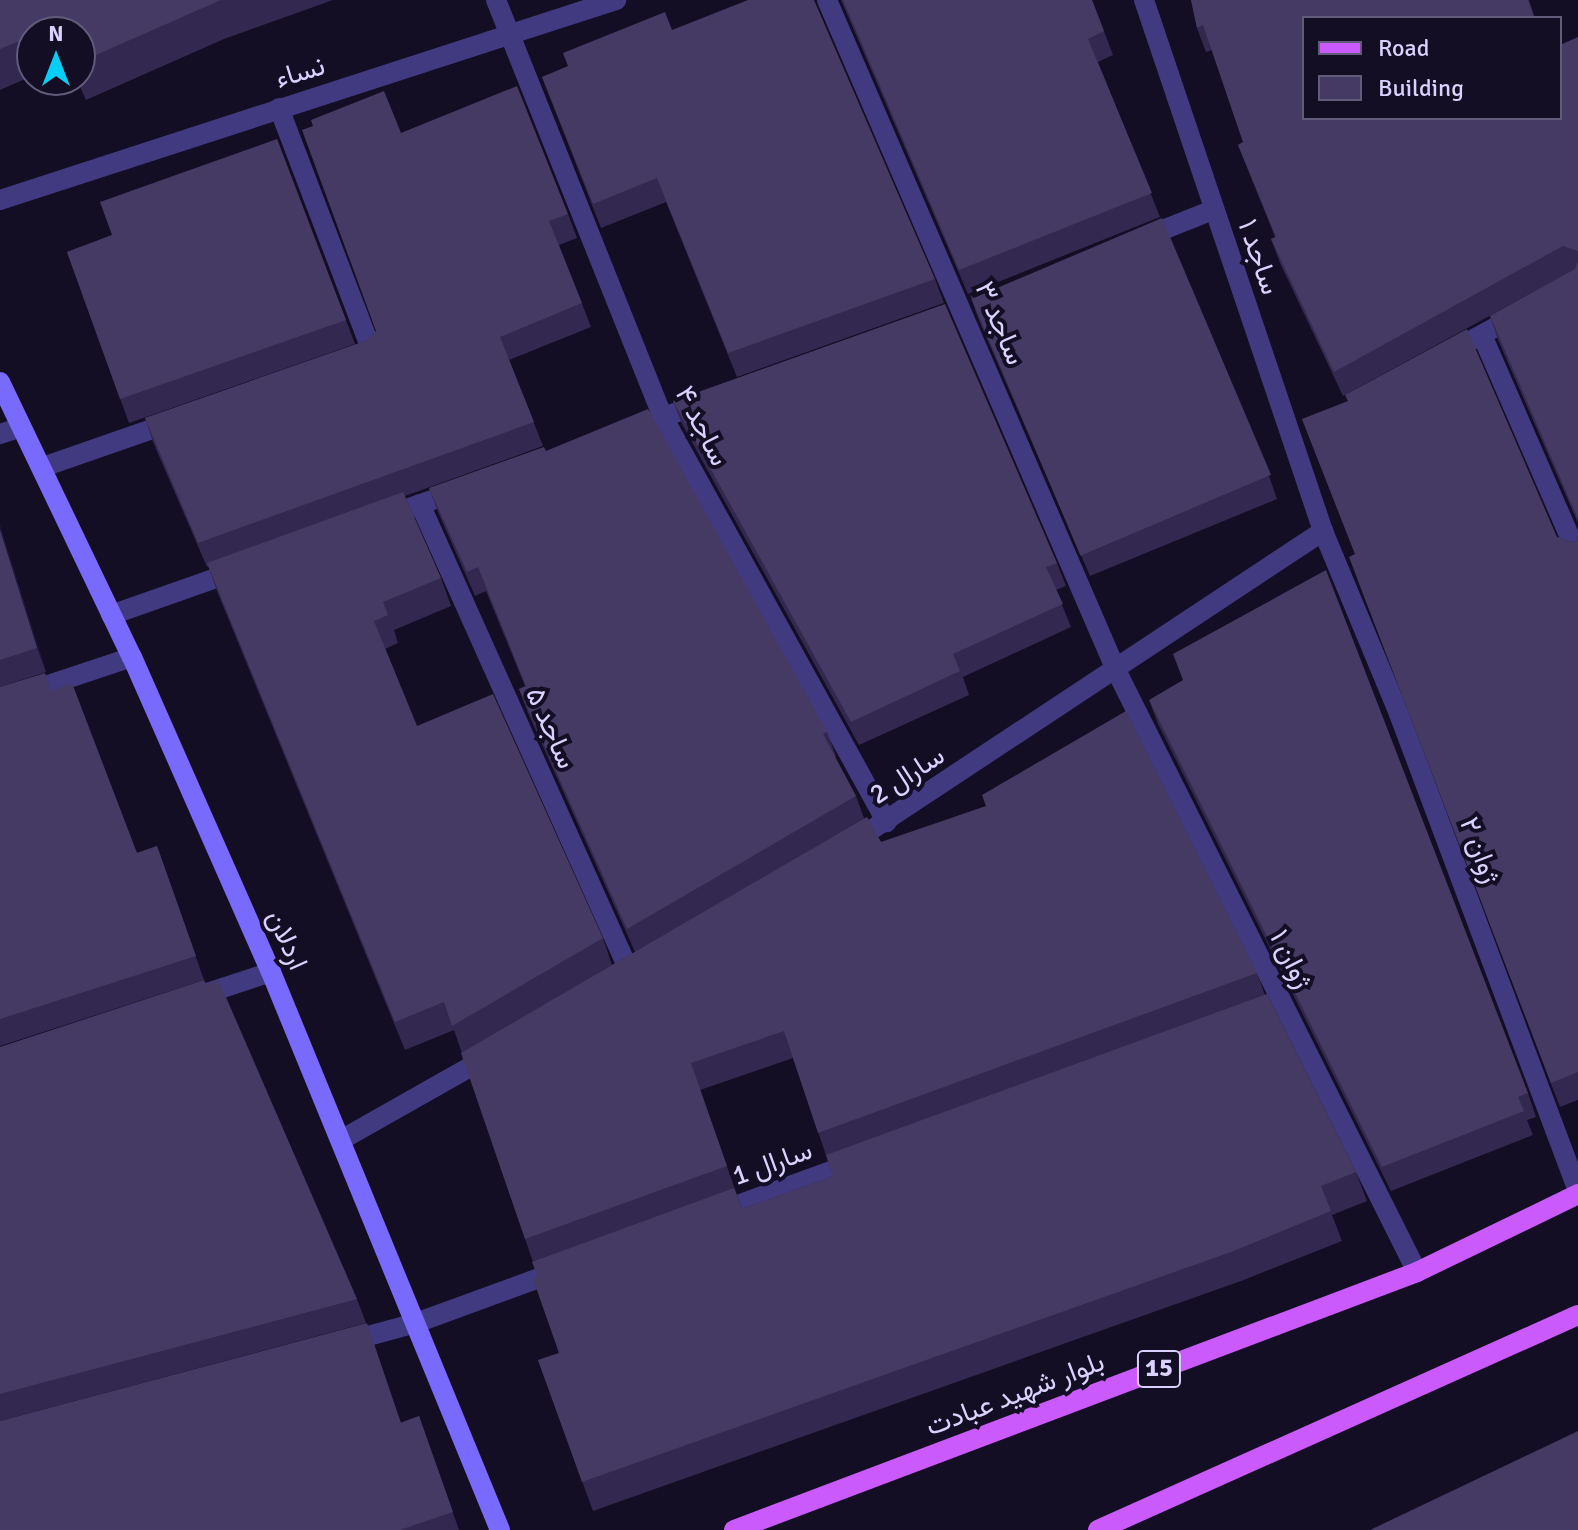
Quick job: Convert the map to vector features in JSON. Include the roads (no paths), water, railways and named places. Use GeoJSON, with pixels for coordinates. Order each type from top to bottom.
{"type":"FeatureCollection","features":[{"type":"Feature","properties":{"kind":"main road","name":"بلوار شهید عبادت"},"geometry":{"type":"LineString","coordinates":[[734,1530],[1417,1272],[1578,1192]]}},
{"type":"Feature","properties":{"kind":"main road"},"geometry":{"type":"LineString","coordinates":[[1098,1530],[1578,1315]]}},
{"type":"Feature","properties":{"kind":"street","name":"ساجد ۴"},"geometry":{"type":"LineString","coordinates":[[496,0],[507,37],[663,417],[887,822]]}},
{"type":"Feature","properties":{"kind":"street","name":"نساء"},"geometry":{"type":"LineString","coordinates":[[0,200],[616,0]]}},
{"type":"Feature","properties":{"kind":"street","name":"ساجد ۳"},"geometry":{"type":"LineString","coordinates":[[827,0],[972,306],[1116,670]]}},
{"type":"Feature","properties":{"kind":"street","name":"ساجد ۱"},"geometry":{"type":"LineString","coordinates":[[1144,0],[1213,210],[1298,435],[1323,531]]}},
{"type":"Feature","properties":{"kind":"street"},"geometry":{"type":"LineString","coordinates":[[279,108],[372,352],[342,362]]}},
{"type":"Feature","properties":{"kind":"street"},"geometry":{"type":"LineString","coordinates":[[1125,245],[1213,210]]}},
{"type":"Feature","properties":{"kind":"street"},"geometry":{"type":"LineString","coordinates":[[1427,365],[1537,305]]}},
{"type":"Feature","properties":{"kind":"street"},"geometry":{"type":"LineString","coordinates":[[936,319],[972,306]]}},
{"type":"Feature","properties":{"kind":"street"},"geometry":{"type":"LineString","coordinates":[[1482,335],[1578,556]]}},
{"type":"Feature","properties":{"kind":"street","name":"اردلان"},"geometry":{"type":"LineString","coordinates":[[0,382],[132,657],[271,972],[500,1530]]}},
{"type":"Feature","properties":{"kind":"street"},"geometry":{"type":"LineString","coordinates":[[606,438],[720,397]]}},
{"type":"Feature","properties":{"kind":"street"},"geometry":{"type":"LineString","coordinates":[[43,467],[193,414]]}},
{"type":"Feature","properties":{"kind":"street"},"geometry":{"type":"LineString","coordinates":[[0,434],[21,427]]}},
{"type":"Feature","properties":{"kind":"street"},"geometry":{"type":"LineString","coordinates":[[361,525],[477,484]]}},
{"type":"Feature","properties":{"kind":"street","name":"ساجد ۵"},"geometry":{"type":"LineString","coordinates":[[420,504],[631,975]]}},
{"type":"Feature","properties":{"kind":"street","name":"سارال 2"},"geometry":{"type":"LineString","coordinates":[[833,854],[887,822],[1323,531]]}},
{"type":"Feature","properties":{"kind":"street","name":"ژوان ۲"},"geometry":{"type":"LineString","coordinates":[[1323,531],[1399,714],[1578,1192]]}},
{"type":"Feature","properties":{"kind":"street"},"geometry":{"type":"LineString","coordinates":[[111,615],[258,562]]}},
{"type":"Feature","properties":{"kind":"street"},"geometry":{"type":"LineString","coordinates":[[0,701],[132,657]]}},
{"type":"Feature","properties":{"kind":"street","name":"ژوان ۱"},"geometry":{"type":"LineString","coordinates":[[1116,670],[1276,1010],[1417,1272]]}},
{"type":"Feature","properties":{"kind":"street"},"geometry":{"type":"LineString","coordinates":[[180,1001],[271,972]]}},
{"type":"Feature","properties":{"kind":"street"},"geometry":{"type":"LineString","coordinates":[[341,1140],[507,1046]]}},
{"type":"Feature","properties":{"kind":"street","name":"سارال 1"},"geometry":{"type":"LineString","coordinates":[[700,1219],[880,1153]]}},
{"type":"Feature","properties":{"kind":"street"},"geometry":{"type":"LineString","coordinates":[[323,1348],[416,1323],[581,1263]]}}]}
